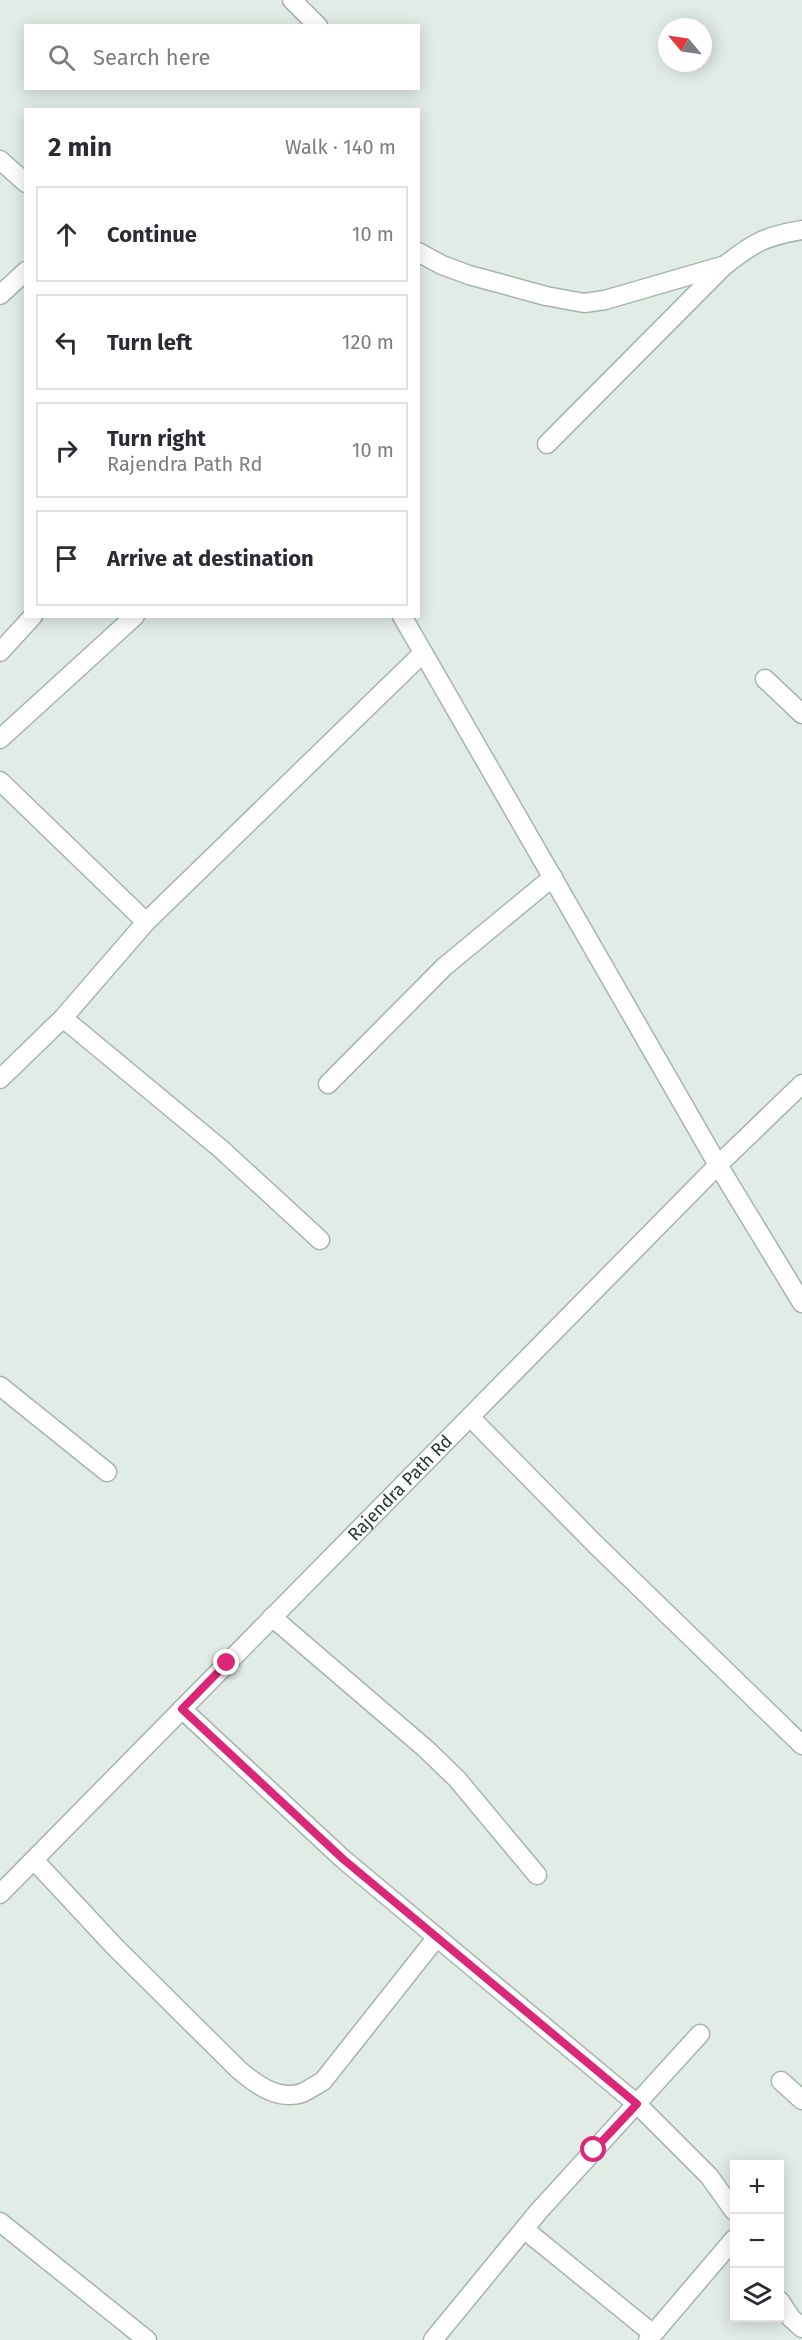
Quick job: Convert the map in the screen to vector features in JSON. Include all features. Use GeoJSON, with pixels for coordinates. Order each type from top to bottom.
{"type":"FeatureCollection","features":[{"type":"Feature","properties":{"kind":"street"},"geometry":{"type":"LineString","coordinates":[[292,0],[316,24]]}},
{"type":"Feature","properties":{"kind":"street"},"geometry":{"type":"LineString","coordinates":[[0,160],[24,181]]}},
{"type":"Feature","properties":{"kind":"street"},"geometry":{"type":"LineString","coordinates":[[547,444],[724,266],[753,243],[775,234],[802,230]]}},
{"type":"Feature","properties":{"kind":"street"},"geometry":{"type":"LineString","coordinates":[[420,253],[442,265],[469,275],[546,296],[584,303],[605,300],[724,266]]}},
{"type":"Feature","properties":{"kind":"street"},"geometry":{"type":"LineString","coordinates":[[0,295],[24,273]]}},
{"type":"Feature","properties":{"kind":"street"},"geometry":{"type":"LineString","coordinates":[[0,652],[31,618]]}},
{"type":"Feature","properties":{"kind":"street"},"geometry":{"type":"LineString","coordinates":[[0,740],[130,618]]}},
{"type":"Feature","properties":{"kind":"street"},"geometry":{"type":"LineString","coordinates":[[403,618],[718,1165],[802,1304]]}},
{"type":"Feature","properties":{"kind":"street"},"geometry":{"type":"LineString","coordinates":[[0,1079],[63,1018],[146,922],[423,653]]}},
{"type":"Feature","properties":{"kind":"street"},"geometry":{"type":"LineString","coordinates":[[765,680],[802,714]]}},
{"type":"Feature","properties":{"kind":"street"},"geometry":{"type":"LineString","coordinates":[[0,781],[146,922]]}},
{"type":"Feature","properties":{"kind":"street"},"geometry":{"type":"LineString","coordinates":[[328,1084],[444,967],[553,877]]}},
{"type":"Feature","properties":{"kind":"street"},"geometry":{"type":"LineString","coordinates":[[63,1018],[221,1149],[320,1240]]}},
{"type":"Feature","properties":{"kind":"street","name":"Rajendra Path Rd"},"geometry":{"type":"LineString","coordinates":[[0,1894],[718,1165],[802,1084]]}},
{"type":"Feature","properties":{"kind":"street"},"geometry":{"type":"LineString","coordinates":[[0,1386],[107,1472]]}},
{"type":"Feature","properties":{"kind":"street"},"geometry":{"type":"LineString","coordinates":[[470,1417],[595,1544],[802,1745]]}},
{"type":"Feature","properties":{"kind":"street"},"geometry":{"type":"LineString","coordinates":[[272,1617],[457,1779],[537,1875]]}},
{"type":"Feature","properties":{"kind":"street"},"geometry":{"type":"LineString","coordinates":[[182,1709],[343,1859],[637,2104],[710,2176],[730,2204]]}},
{"type":"Feature","properties":{"kind":"street"},"geometry":{"type":"LineString","coordinates":[[33,1860],[238,2069],[258,2086],[279,2093],[301,2093],[323,2081],[438,1937]]}},
{"type":"Feature","properties":{"kind":"street"},"geometry":{"type":"LineString","coordinates":[[433,2340],[524,2229],[700,2034]]}},
{"type":"Feature","properties":{"kind":"street"},"geometry":{"type":"LineString","coordinates":[[781,2081],[802,2100]]}},
{"type":"Feature","properties":{"kind":"street"},"geometry":{"type":"LineString","coordinates":[[0,2222],[147,2340]]}},
{"type":"Feature","properties":{"kind":"street"},"geometry":{"type":"LineString","coordinates":[[524,2229],[650,2337],[730,2245]]}},
{"type":"Feature","properties":{"kind":"street"},"geometry":{"type":"LineString","coordinates":[[784,2307],[802,2328]]}},
{"type":"Feature","properties":{"kind":"route"},"geometry":{"type":"LineString","coordinates":[[227,1663],[182,1709],[343,1859],[637,2104],[594,2150]]}}]}
